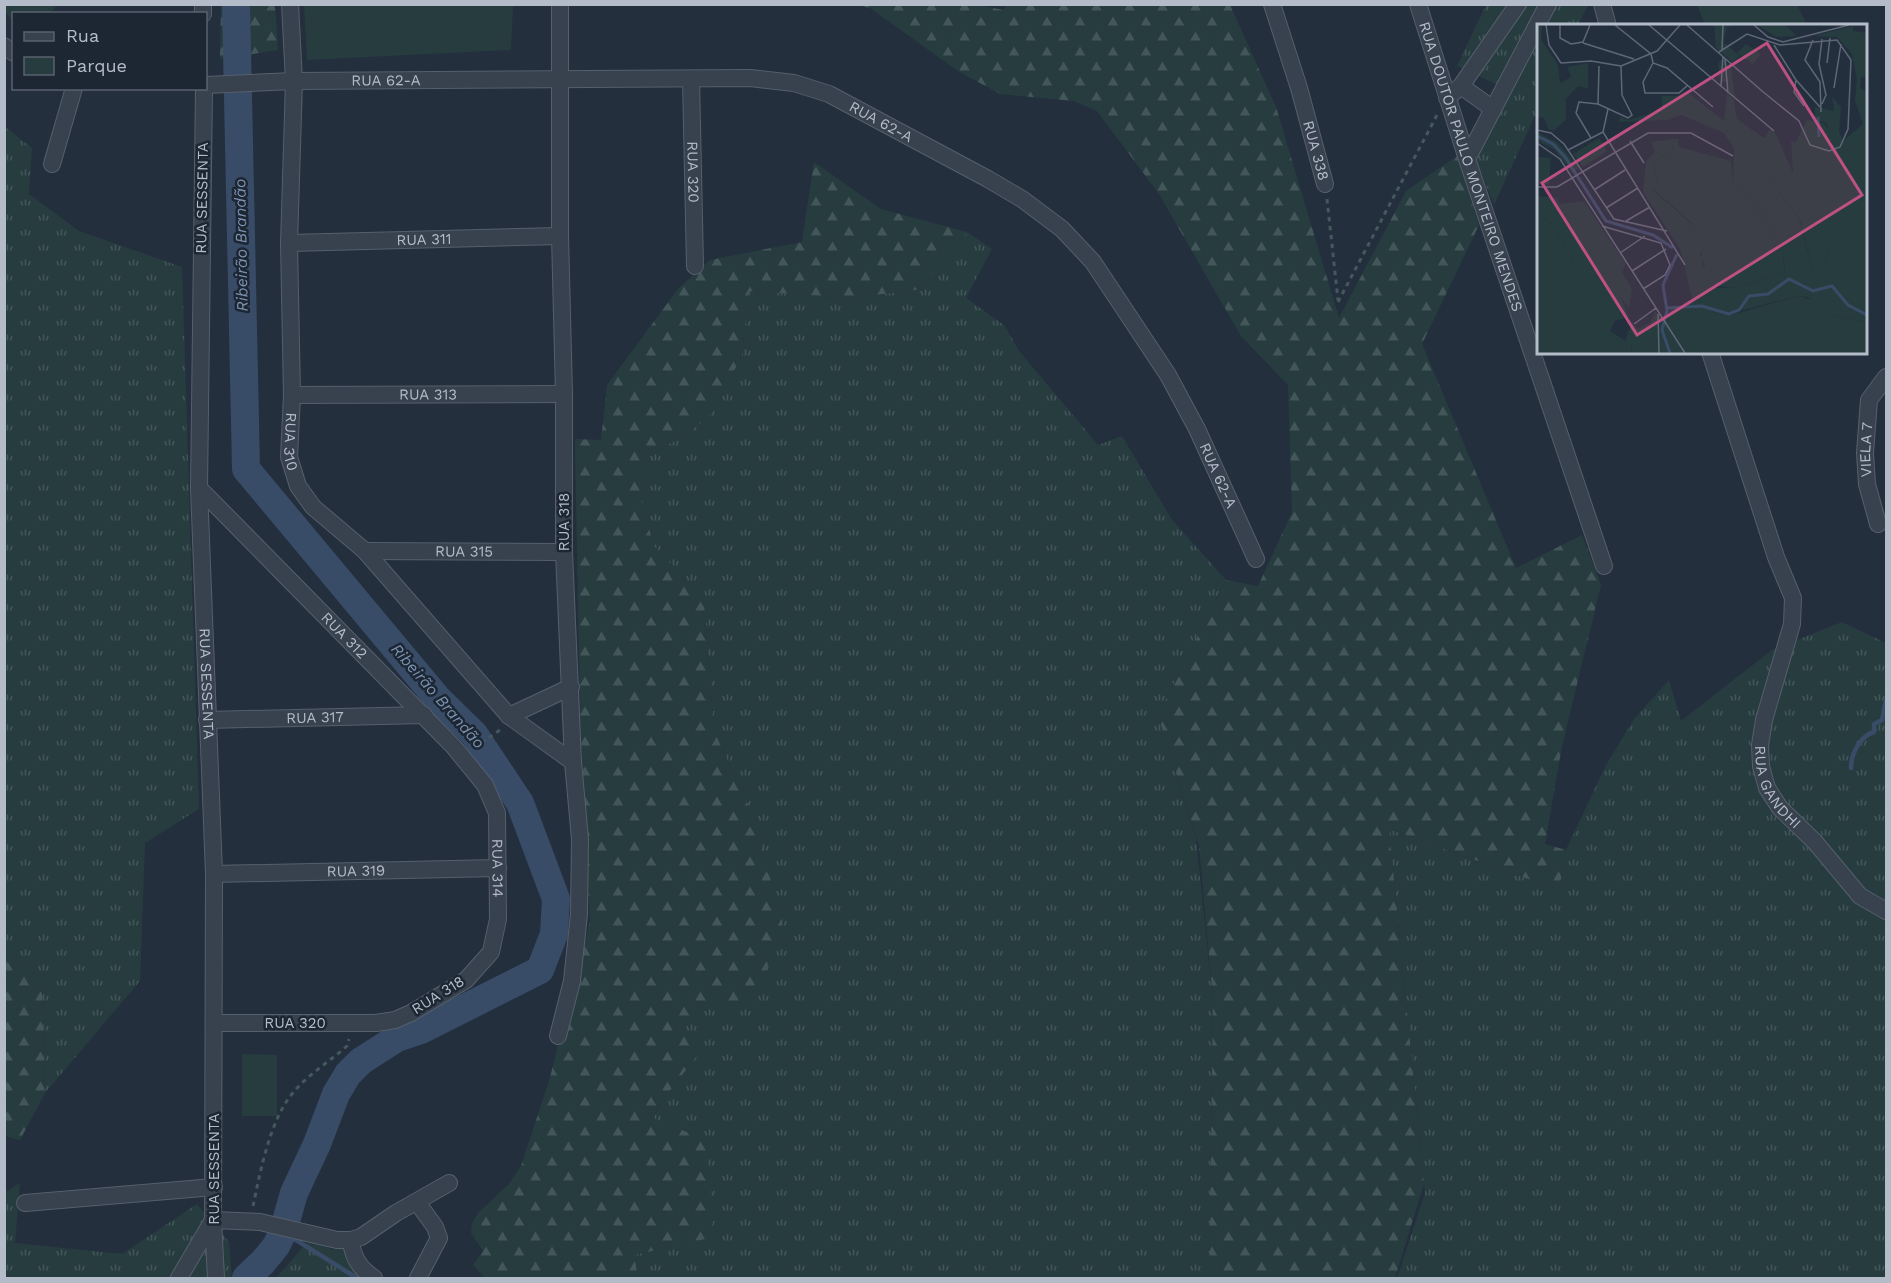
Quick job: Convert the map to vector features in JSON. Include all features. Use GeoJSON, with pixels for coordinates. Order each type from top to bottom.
{"type":"FeatureCollection","features":[{"type":"Feature","properties":{"kind":"street","name":"RUA 310"},"geometry":{"type":"LineString","coordinates":[[290,4],[294,81],[289,243],[292,395],[289,457],[298,486],[313,507],[365,551],[505,722],[573,762]]}},
{"type":"Feature","properties":{"kind":"street","name":"RUA 318"},"geometry":{"type":"LineString","coordinates":[[558,1036],[572,981],[579,914],[580,839],[573,762],[564,552],[560,4]]}},
{"type":"Feature","properties":{"kind":"street","name":"RUA 338"},"geometry":{"type":"LineString","coordinates":[[1272,4],[1299,88],[1325,184]]}},
{"type":"Feature","properties":{"kind":"street","name":"RUA DOUTOR PAULO MONTEIRO MENDES"},"geometry":{"type":"LineString","coordinates":[[1418,4],[1467,159],[1604,566]]}},
{"type":"Feature","properties":{"kind":"street"},"geometry":{"type":"LineString","coordinates":[[1447,98],[1461,86],[1518,4]]}},
{"type":"Feature","properties":{"kind":"street"},"geometry":{"type":"LineString","coordinates":[[1538,24],[1548,4]]}},
{"type":"Feature","properties":{"kind":"street"},"geometry":{"type":"LineString","coordinates":[[1602,4],[1607,24]]}},
{"type":"Feature","properties":{"kind":"street"},"geometry":{"type":"LineString","coordinates":[[1467,159],[1537,25]]}},
{"type":"Feature","properties":{"kind":"street","name":"RUA 62-A"},"geometry":{"type":"LineString","coordinates":[[207,87],[294,81],[750,78],[794,83],[829,94],[1022,199],[1062,229],[1093,262],[1168,375],[1197,429],[1256,559]]}},
{"type":"Feature","properties":{"kind":"street","name":"RUA 320"},"geometry":{"type":"LineString","coordinates":[[691,79],[695,266]]}},
{"type":"Feature","properties":{"kind":"street"},"geometry":{"type":"LineString","coordinates":[[1461,86],[1493,109]]}},
{"type":"Feature","properties":{"kind":"street"},"geometry":{"type":"LineString","coordinates":[[52,164],[73,90]]}},
{"type":"Feature","properties":{"kind":"street","name":"RUA SESSENTA"},"geometry":{"type":"LineString","coordinates":[[205,90],[199,488],[214,874],[213,1220],[216,1278]]}},
{"type":"Feature","properties":{"kind":"street","name":"RUA 311"},"geometry":{"type":"LineString","coordinates":[[289,243],[560,236]]}},
{"type":"Feature","properties":{"kind":"street","name":"RUA GANDHI"},"geometry":{"type":"LineString","coordinates":[[1711,354],[1773,547],[1793,598],[1792,624],[1764,720],[1760,745],[1761,766],[1767,788],[1780,808],[1815,842],[1860,896],[1887,911]]}},
{"type":"Feature","properties":{"kind":"street","name":"VIELA 7"},"geometry":{"type":"LineString","coordinates":[[1878,524],[1867,484],[1865,453],[1869,400],[1887,377]]}},
{"type":"Feature","properties":{"kind":"street","name":"RUA 313"},"geometry":{"type":"LineString","coordinates":[[292,395],[564,394]]}},
{"type":"Feature","properties":{"kind":"street","name":"RUA 312"},"geometry":{"type":"LineString","coordinates":[[199,488],[424,715],[485,785]]}},
{"type":"Feature","properties":{"kind":"street","name":"RUA 315"},"geometry":{"type":"LineString","coordinates":[[365,551],[564,552]]}},
{"type":"Feature","properties":{"kind":"street"},"geometry":{"type":"LineString","coordinates":[[505,722],[571,687]]}},
{"type":"Feature","properties":{"kind":"street","name":"RUA 317"},"geometry":{"type":"LineString","coordinates":[[207,720],[424,715]]}},
{"type":"Feature","properties":{"kind":"street","name":"RUA 314"},"geometry":{"type":"LineString","coordinates":[[485,785],[496,813],[498,868],[498,919],[491,952]]}},
{"type":"Feature","properties":{"kind":"street","name":"RUA 319"},"geometry":{"type":"LineString","coordinates":[[214,874],[498,868]]}},
{"type":"Feature","properties":{"kind":"street","name":"RUA 318"},"geometry":{"type":"LineString","coordinates":[[376,1023],[395,1020],[411,1013],[466,980],[491,952]]}},
{"type":"Feature","properties":{"kind":"street","name":"RUA 320"},"geometry":{"type":"LineString","coordinates":[[214,1023],[376,1023]]}},
{"type":"Feature","properties":{"kind":"street"},"geometry":{"type":"LineString","coordinates":[[179,1278],[213,1220],[255,1222],[337,1240],[351,1240],[361,1237],[449,1183]]}},
{"type":"Feature","properties":{"kind":"street"},"geometry":{"type":"LineString","coordinates":[[25,1203],[214,1187]]}},
{"type":"Feature","properties":{"kind":"street"},"geometry":{"type":"LineString","coordinates":[[417,1202],[435,1227],[439,1238],[418,1278]]}},
{"type":"Feature","properties":{"kind":"street"},"geometry":{"type":"LineString","coordinates":[[351,1240],[354,1257],[367,1274],[374,1278]]}},
{"type":"Feature","properties":{"kind":"path","name":"RUA 338"},"geometry":{"type":"LineString","coordinates":[[1325,184],[1338,302],[1447,98]]}},
{"type":"Feature","properties":{"kind":"path"},"geometry":{"type":"LineString","coordinates":[[478,744],[505,722]]}},
{"type":"Feature","properties":{"kind":"path"},"geometry":{"type":"LineString","coordinates":[[255,1222],[265,1156],[282,1107],[308,1078],[347,1046],[350,1023]]}},
{"type":"Feature","properties":{"kind":"green space"},"geometry":{"type":"Polygon","coordinates":[[[5,4],[57,5],[51,12],[12,12],[12,19],[5,12],[5,4]]]}},
{"type":"Feature","properties":{"kind":"green space"},"geometry":{"type":"Polygon","coordinates":[[[1007,4],[1230,5],[1276,107],[1339,318],[1406,191],[1457,156],[1479,225],[1422,344],[1516,568],[1582,535],[1601,585],[1562,746],[1545,844],[1566,850],[1559,890],[1389,829],[1424,1184],[1395,1278],[1209,1278],[1213,1000],[1199,846],[1158,715],[1226,580],[1258,586],[1292,512],[1288,385],[1241,336],[1159,194],[1097,111],[1073,101],[1000,94],[958,71],[870,8],[859,5],[979,5],[1003,10],[1007,4]]]}},
{"type":"Feature","properties":{"kind":"green space"},"geometry":{"type":"Polygon","coordinates":[[[221,5],[275,5],[278,50],[220,59],[221,5]]]}},
{"type":"Feature","properties":{"kind":"green space"},"geometry":{"type":"Polygon","coordinates":[[[304,5],[513,5],[511,50],[307,60],[304,5]]]}},
{"type":"Feature","properties":{"kind":"green space"},"geometry":{"type":"Polygon","coordinates":[[[1486,5],[1586,5],[1587,7],[1578,24],[1537,24],[1537,111],[1494,205],[1474,154],[1509,90],[1457,66],[1486,5]]]}},
{"type":"Feature","properties":{"kind":"green space"},"geometry":{"type":"Polygon","coordinates":[[[1697,5],[1797,5],[1806,24],[1705,24],[1697,5]]]}},
{"type":"Feature","properties":{"kind":"green space"},"geometry":{"type":"Polygon","coordinates":[[[4,126],[32,148],[29,194],[79,231],[182,267],[199,809],[145,843],[140,981],[45,1093],[42,980],[4,952],[4,126]]]}},
{"type":"Feature","properties":{"kind":"green space"},"geometry":{"type":"Polygon","coordinates":[[[814,162],[881,209],[967,232],[916,290],[850,298],[749,291],[742,355],[713,412],[691,431],[646,458],[641,500],[654,546],[704,600],[714,731],[756,822],[783,929],[751,1004],[702,1003],[680,1031],[700,1052],[661,1102],[653,1118],[706,1140],[714,1237],[634,1255],[638,1278],[485,1278],[473,1265],[483,1251],[471,1233],[472,1223],[478,1213],[509,1184],[521,1166],[549,1081],[590,921],[580,718],[575,439],[601,440],[607,385],[678,289],[710,260],[802,242],[814,162]]]}},
{"type":"Feature","properties":{"kind":"green space"},"geometry":{"type":"Polygon","coordinates":[[[967,232],[992,249],[966,298],[1004,325],[1019,351],[1098,445],[1122,436],[1172,520],[1226,580],[1158,715],[1196,838],[1213,1000],[1209,1278],[638,1278],[633,1255],[714,1236],[653,1119],[661,1103],[680,1031],[702,1003],[756,822],[714,731],[704,600],[654,546],[641,500],[646,458],[691,431],[742,355],[749,291],[850,298],[916,290],[967,232]]]}},
{"type":"Feature","properties":{"kind":"green space"},"geometry":{"type":"Polygon","coordinates":[[[1842,622],[1886,643],[1886,1278],[1397,1278],[1425,1193],[1389,829],[1559,890],[1566,850],[1606,765],[1634,719],[1669,680],[1681,721],[1772,650],[1842,622]]]}},
{"type":"Feature","properties":{"kind":"green space"},"geometry":{"type":"Polygon","coordinates":[[[4,952],[42,980],[45,1093],[20,1140],[5,1136],[4,952]]]}},
{"type":"Feature","properties":{"kind":"green space"},"geometry":{"type":"Polygon","coordinates":[[[242,1054],[277,1055],[277,1116],[242,1116],[242,1054]]]}},
{"type":"Feature","properties":{"kind":"green space"},"geometry":{"type":"Polygon","coordinates":[[[20,1183],[15,1243],[122,1254],[197,1204],[229,1242],[232,1278],[5,1278],[4,1193],[20,1183]]]}},
{"type":"Feature","properties":{"kind":"green space"},"geometry":{"type":"Polygon","coordinates":[[[312,1237],[332,1250],[342,1243],[382,1278],[276,1278],[312,1237]]]}},
{"type":"Feature","properties":{"kind":"waterway","name":"Ribeirão Brandão"},"geometry":{"type":"LineString","coordinates":[[236,4],[246,469],[438,699],[474,734],[520,803],[556,899],[554,934],[540,970],[421,1030],[397,1038],[361,1061],[348,1074],[336,1094],[317,1144],[294,1193],[283,1232],[276,1246],[246,1278]]}},
{"type":"Feature","properties":{"kind":"waterway"},"geometry":{"type":"LineString","coordinates":[[1851,768],[1857,746],[1864,737],[1874,732],[1874,724],[1882,720],[1886,700]]}},
{"type":"Feature","properties":{"kind":"waterway"},"geometry":{"type":"LineString","coordinates":[[288,1235],[357,1278]]}}]}
